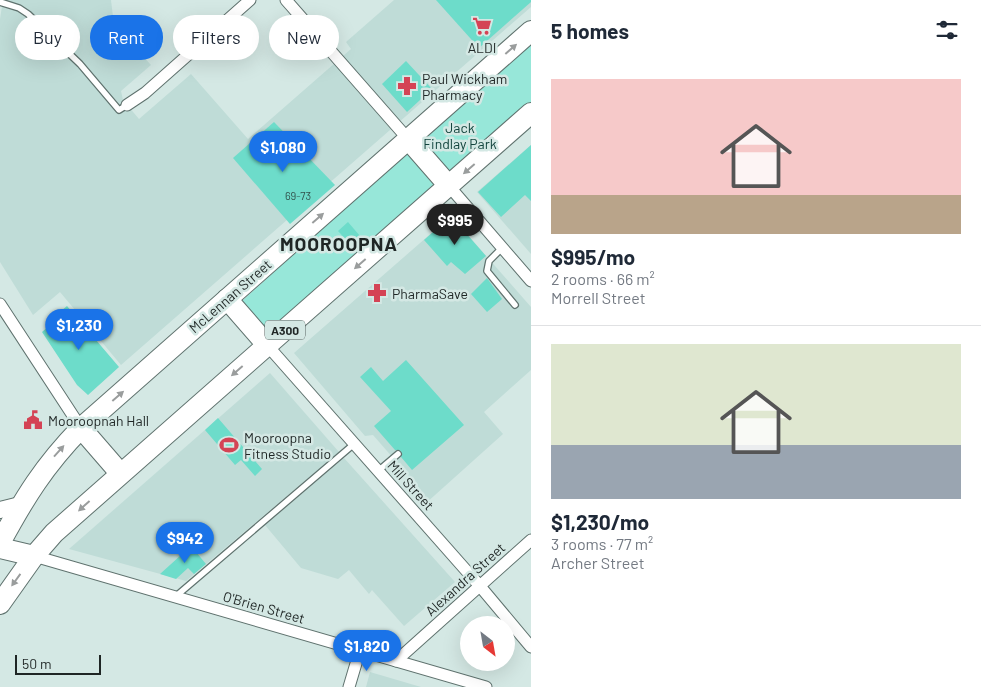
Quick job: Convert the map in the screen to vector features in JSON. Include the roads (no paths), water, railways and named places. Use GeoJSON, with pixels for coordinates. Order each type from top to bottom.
{"type":"FeatureCollection","features":[{"type":"Feature","properties":{"kind":"highway","name":"McLennan Street"},"geometry":{"type":"LineString","coordinates":[[0,544],[20,505],[36,480],[56,453],[81,428],[531,31]]}},
{"type":"Feature","properties":{"kind":"highway","name":"A300"},"geometry":{"type":"LineString","coordinates":[[0,604],[34,556],[54,533],[531,113]]}},
{"type":"Feature","properties":{"kind":"highway"},"geometry":{"type":"LineString","coordinates":[[408,139],[449,186]]}},
{"type":"Feature","properties":{"kind":"highway"},"geometry":{"type":"LineString","coordinates":[[226,299],[266,346]]}},
{"type":"Feature","properties":{"kind":"highway"},"geometry":{"type":"LineString","coordinates":[[81,428],[120,473]]}},
{"type":"Feature","properties":{"kind":"highway"},"geometry":{"type":"LineString","coordinates":[[0,548],[34,556]]}},
{"type":"Feature","properties":{"kind":"street"},"geometry":{"type":"LineString","coordinates":[[127,105],[145,93],[250,0]]}},
{"type":"Feature","properties":{"kind":"street"},"geometry":{"type":"LineString","coordinates":[[286,0],[408,139]]}},
{"type":"Feature","properties":{"kind":"street"},"geometry":{"type":"LineString","coordinates":[[449,186],[531,281]]}},
{"type":"Feature","properties":{"kind":"street"},"geometry":{"type":"LineString","coordinates":[[0,304],[81,428]]}},
{"type":"Feature","properties":{"kind":"street","name":"Mill Street"},"geometry":{"type":"LineString","coordinates":[[266,346],[479,585],[531,647]]}},
{"type":"Feature","properties":{"kind":"street"},"geometry":{"type":"LineString","coordinates":[[0,510],[20,505]]}},
{"type":"Feature","properties":{"kind":"street","name":"Alexandra Street"},"geometry":{"type":"LineString","coordinates":[[396,661],[531,540]]}},
{"type":"Feature","properties":{"kind":"street","name":"O'Brien Street"},"geometry":{"type":"LineString","coordinates":[[34,556],[486,687]]}},
{"type":"Feature","properties":{"kind":"street"},"geometry":{"type":"LineString","coordinates":[[349,687],[360,650]]}},
{"type":"Feature","properties":{"kind":"lane"},"geometry":{"type":"LineString","coordinates":[[0,2],[19,8],[28,14],[80,64],[119,110],[127,105]]}},
{"type":"Feature","properties":{"kind":"lane"},"geometry":{"type":"LineString","coordinates":[[502,248],[489,261],[487,272],[515,305]]}},
{"type":"Feature","properties":{"kind":"lane"},"geometry":{"type":"LineString","coordinates":[[176,597],[354,444]]}},
{"type":"Feature","properties":{"kind":"lane"},"geometry":{"type":"LineString","coordinates":[[378,471],[398,454]]}},
{"type":"Feature","properties":{"kind":"place","name":"ALDI"},"geometry":{"type":"Point","coordinates":[482,26]}},
{"type":"Feature","properties":{"kind":"place","name":"Paul Wickham Pharmacy"},"geometry":{"type":"Point","coordinates":[407,86]}},
{"type":"Feature","properties":{"kind":"place","name":"PharmaSave"},"geometry":{"type":"Point","coordinates":[377,293]}},
{"type":"Feature","properties":{"kind":"place","name":"Mooroopnah Hall"},"geometry":{"type":"Point","coordinates":[33,420]}},
{"type":"Feature","properties":{"kind":"place","name":"Mooroopna Fitness Studio"},"geometry":{"type":"Point","coordinates":[229,445]}},
{"type":"Feature","properties":{"kind":"district","name":"MOOROOPNA"},"geometry":{"type":"Point","coordinates":[339,243]}},
{"type":"Feature","properties":{"kind":"park label","name":"Jack Findlay Park"},"geometry":{"type":"Point","coordinates":[460,136]}}]}
